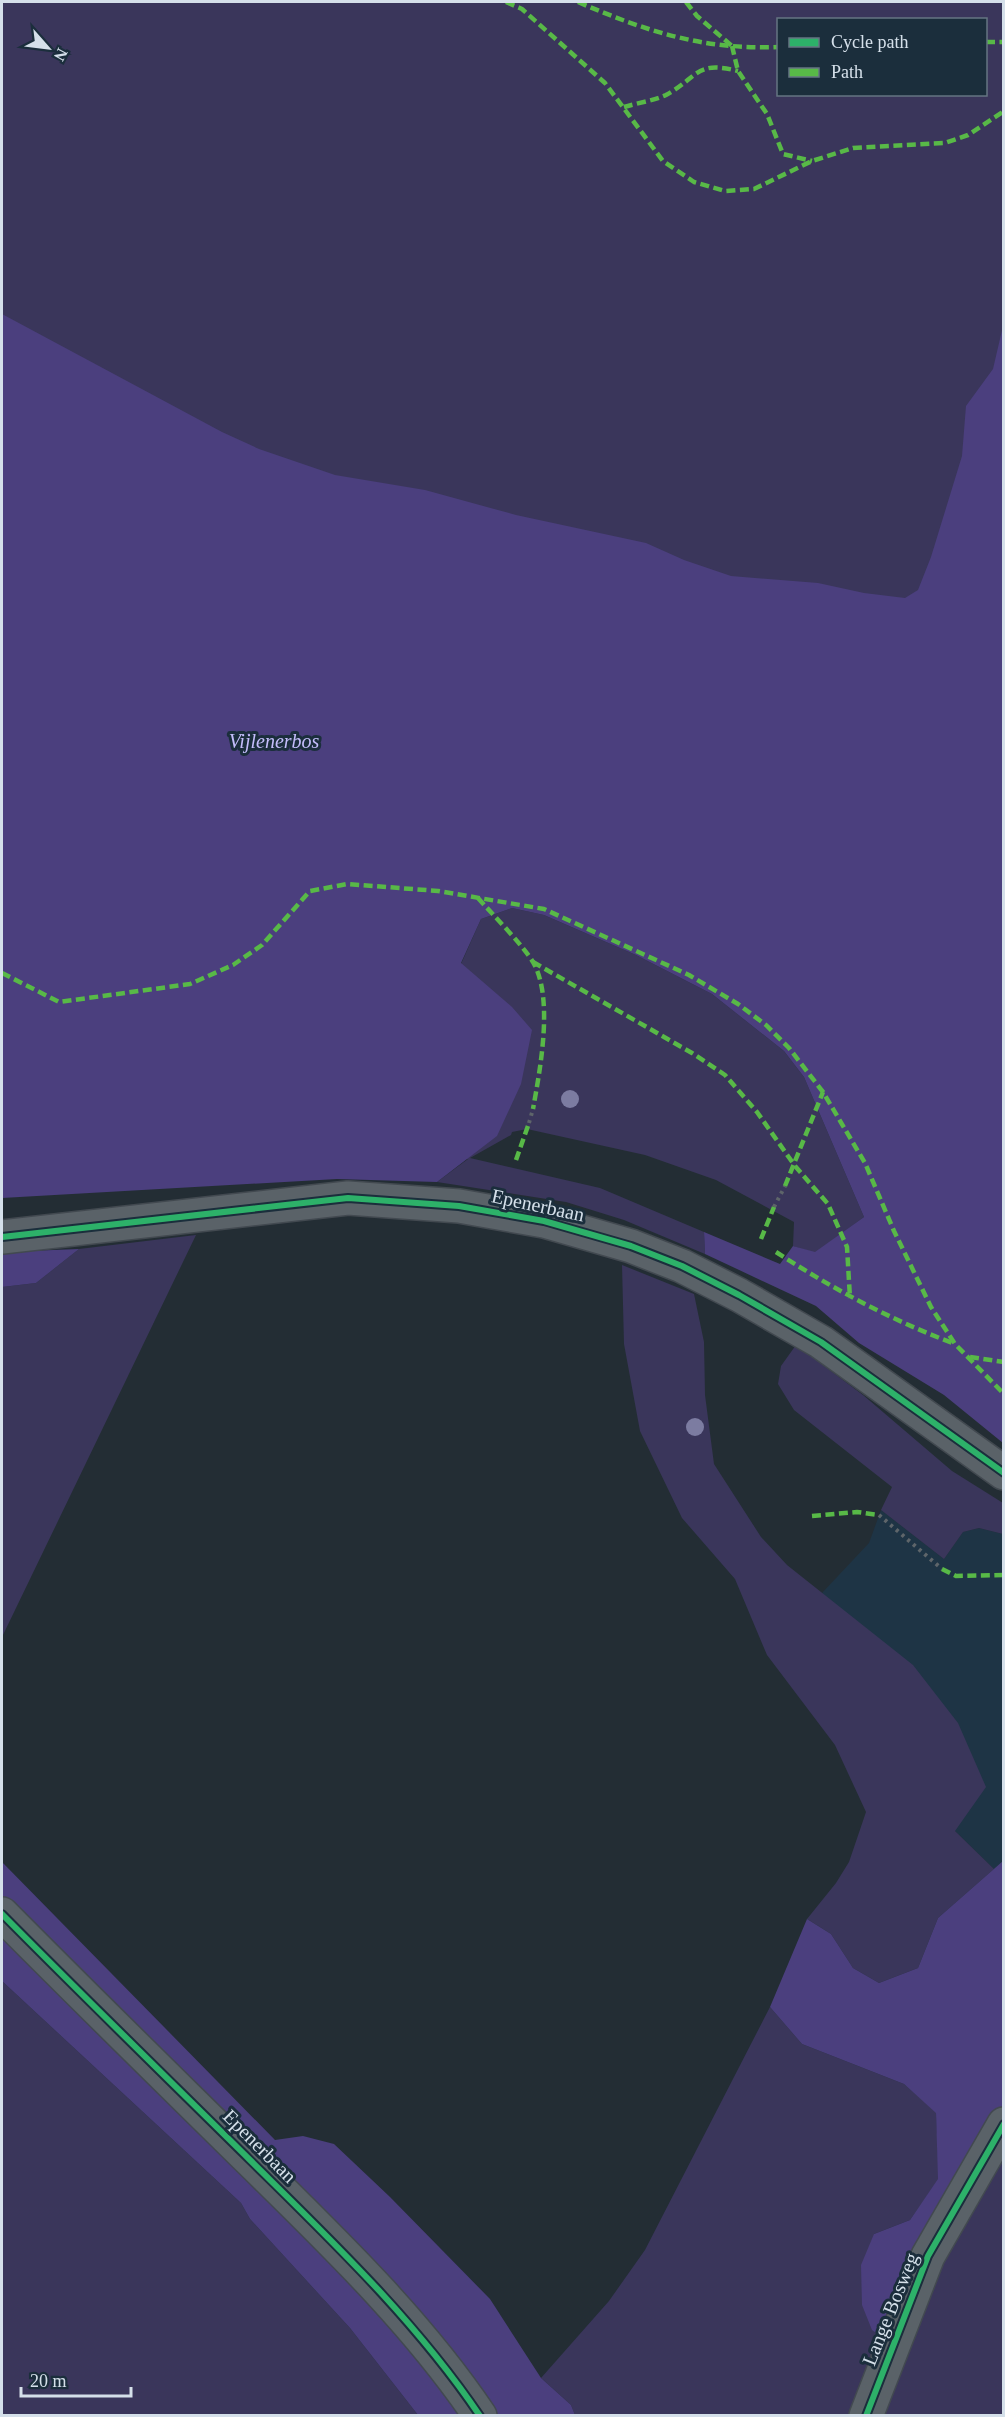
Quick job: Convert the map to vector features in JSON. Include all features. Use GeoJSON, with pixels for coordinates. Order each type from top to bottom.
{"type":"FeatureCollection","features":[{"type":"Feature","properties":{"kind":"street","name":"Epenerbaan"},"geometry":{"type":"LineString","coordinates":[[2,1236],[348,1198],[459,1206],[555,1224],[631,1246],[682,1266],[739,1295],[821,1342],[1004,1473]]}},
{"type":"Feature","properties":{"kind":"street","name":"Epenerbaan"},"geometry":{"type":"LineString","coordinates":[[2,1914],[333,2242],[417,2334],[480,2415]]}},
{"type":"Feature","properties":{"kind":"street","name":"Lange Bosweg"},"geometry":{"type":"LineString","coordinates":[[866,2415],[928,2256],[1004,2124]]}},
{"type":"Feature","properties":{"kind":"path"},"geometry":{"type":"LineString","coordinates":[[529,1124],[533,1109]]}},
{"type":"Feature","properties":{"kind":"path"},"geometry":{"type":"LineString","coordinates":[[774,1207],[785,1186]]}},
{"type":"Feature","properties":{"kind":"path"},"geometry":{"type":"LineString","coordinates":[[879,1515],[942,1569]]}},
{"type":"Feature","properties":{"kind":"shaded area"},"geometry":{"type":"Polygon","coordinates":[[[881,1510],[944,1559],[963,1532],[979,1528],[1003,1534],[1004,1861],[994,1869],[955,1831],[822,1593],[869,1543],[881,1510]]]}},
{"type":"Feature","properties":{"kind":"green space"},"geometry":{"type":"Polygon","coordinates":[[[2,2],[1003,2],[1003,1411],[809,1054],[715,993],[548,906],[353,891],[461,964],[481,919],[512,908],[544,915],[636,955],[712,994],[784,1051],[804,1077],[864,1217],[815,1253],[793,1246],[794,1222],[716,1180],[645,1155],[527,1129],[512,1132],[511,1135],[470,1158],[600,1188],[704,1232],[705,1254],[624,1220],[566,1202],[437,1182],[468,1159],[437,1151],[2,1182],[2,2]]]}},
{"type":"Feature","properties":{"kind":"green space","name":"Vijlenerbos"},"geometry":{"type":"Polygon","coordinates":[[[2,314],[222,432],[259,449],[335,475],[425,490],[516,515],[646,543],[684,560],[731,576],[818,583],[864,593],[905,598],[918,590],[931,557],[962,456],[966,406],[993,369],[1003,326],[1003,1443],[944,1395],[859,1343],[816,1306],[705,1254],[704,1232],[780,1264],[793,1246],[815,1252],[864,1217],[804,1077],[784,1051],[712,994],[636,955],[544,915],[512,908],[481,919],[461,963],[512,1007],[532,1030],[521,1084],[497,1136],[437,1182],[337,1179],[2,1198],[2,314]]]}},
{"type":"Feature","properties":{"kind":"green space"},"geometry":{"type":"Polygon","coordinates":[[[196,1235],[2,1637],[2,1287],[36,1283],[79,1249],[196,1235]]]}},
{"type":"Feature","properties":{"kind":"green space"},"geometry":{"type":"Polygon","coordinates":[[[79,1249],[36,1283],[2,1287],[2,1252],[79,1249]]]}},
{"type":"Feature","properties":{"kind":"green space"},"geometry":{"type":"Polygon","coordinates":[[[622,1265],[694,1294],[704,1342],[705,1395],[714,1464],[761,1537],[787,1565],[913,1665],[958,1723],[986,1787],[955,1831],[994,1869],[938,1918],[918,1968],[879,1983],[853,1968],[831,1934],[807,1919],[836,1883],[849,1862],[866,1812],[835,1745],[767,1655],[735,1579],[682,1518],[640,1431],[624,1344],[622,1265]]]}},
{"type":"Feature","properties":{"kind":"green space"},"geometry":{"type":"Polygon","coordinates":[[[796,1345],[863,1395],[952,1471],[1003,1503],[1003,1534],[979,1528],[963,1532],[944,1559],[881,1510],[892,1487],[794,1410],[778,1384],[781,1366],[796,1345]]]}},
{"type":"Feature","properties":{"kind":"green space"},"geometry":{"type":"Polygon","coordinates":[[[1003,1861],[1003,2146],[969,2199],[905,2353],[872,2330],[862,2305],[861,2265],[874,2234],[910,2220],[938,2179],[936,2113],[904,2084],[802,2044],[770,2007],[807,1919],[831,1934],[853,1968],[879,1983],[918,1968],[938,1918],[1003,1861]]]}},
{"type":"Feature","properties":{"kind":"green space"},"geometry":{"type":"Polygon","coordinates":[[[2,1862],[275,2140],[303,2136],[334,2144],[390,2197],[490,2299],[541,2378],[571,2405],[575,2415],[418,2415],[350,2328],[250,2219],[241,2203],[2,1981],[2,1862]]]}},
{"type":"Feature","properties":{"kind":"green space"},"geometry":{"type":"Polygon","coordinates":[[[2,1981],[241,2203],[250,2219],[350,2328],[418,2415],[2,2415],[2,1981]]]}},
{"type":"Feature","properties":{"kind":"green space"},"geometry":{"type":"Polygon","coordinates":[[[770,2007],[802,2044],[904,2084],[936,2112],[939,2179],[910,2220],[874,2234],[950,2240],[1003,2146],[1003,2415],[575,2415],[571,2405],[541,2378],[609,2301],[645,2250],[770,2007]]]}},
{"type":"Feature","properties":{"kind":"marked path"},"geometry":{"type":"LineString","coordinates":[[506,2],[522,9],[605,83],[663,161],[694,182],[725,191],[754,189],[812,161],[853,148],[945,143],[968,135],[1004,111]]}},
{"type":"Feature","properties":{"kind":"marked path"},"geometry":{"type":"LineString","coordinates":[[578,2],[651,30],[699,42],[777,47]]}},
{"type":"Feature","properties":{"kind":"marked path"},"geometry":{"type":"LineString","coordinates":[[686,2],[697,16],[732,46]]}},
{"type":"Feature","properties":{"kind":"marked path"},"geometry":{"type":"LineString","coordinates":[[987,42],[1004,42]]}},
{"type":"Feature","properties":{"kind":"marked path"},"geometry":{"type":"LineString","coordinates":[[732,46],[738,71],[767,114],[783,154],[812,161]]}},
{"type":"Feature","properties":{"kind":"marked path"},"geometry":{"type":"LineString","coordinates":[[624,107],[666,95],[705,69],[724,68],[738,71]]}},
{"type":"Feature","properties":{"kind":"marked path"},"geometry":{"type":"LineString","coordinates":[[2,973],[59,1002],[190,984],[233,965],[262,945],[310,891],[347,884],[438,891],[544,909],[689,975],[738,1004],[766,1025],[789,1048],[823,1092],[865,1163],[894,1231],[931,1307],[955,1344],[1004,1394]]}},
{"type":"Feature","properties":{"kind":"marked path"},"geometry":{"type":"LineString","coordinates":[[478,898],[515,938],[533,962],[539,977],[543,995],[544,1034],[533,1109]]}},
{"type":"Feature","properties":{"kind":"marked path"},"geometry":{"type":"LineString","coordinates":[[533,962],[692,1053],[725,1075],[757,1112],[795,1166],[828,1204],[847,1247],[850,1298]]}},
{"type":"Feature","properties":{"kind":"marked path"},"geometry":{"type":"LineString","coordinates":[[785,1186],[823,1092]]}},
{"type":"Feature","properties":{"kind":"marked path"},"geometry":{"type":"LineString","coordinates":[[516,1160],[529,1123]]}},
{"type":"Feature","properties":{"kind":"marked path"},"geometry":{"type":"LineString","coordinates":[[761,1239],[774,1207]]}},
{"type":"Feature","properties":{"kind":"marked path"},"geometry":{"type":"LineString","coordinates":[[776,1252],[863,1303],[955,1344]]}},
{"type":"Feature","properties":{"kind":"marked path"},"geometry":{"type":"LineString","coordinates":[[970,1357],[1004,1362]]}},
{"type":"Feature","properties":{"kind":"marked path"},"geometry":{"type":"LineString","coordinates":[[812,1516],[857,1512],[879,1515]]}},
{"type":"Feature","properties":{"kind":"marked path"},"geometry":{"type":"LineString","coordinates":[[942,1569],[956,1576],[1004,1575]]}},
{"type":"Feature","properties":{"kind":"cycle path"},"geometry":{"type":"LineString","coordinates":[[2,1237],[348,1198],[459,1206],[544,1221],[631,1246],[682,1266],[739,1295],[821,1342],[1004,1473]]}},
{"type":"Feature","properties":{"kind":"cycle path"},"geometry":{"type":"LineString","coordinates":[[2,1914],[371,2282],[428,2347],[480,2416]]}},
{"type":"Feature","properties":{"kind":"cycle path"},"geometry":{"type":"LineString","coordinates":[[866,2416],[928,2256],[1004,2124]]}}]}
